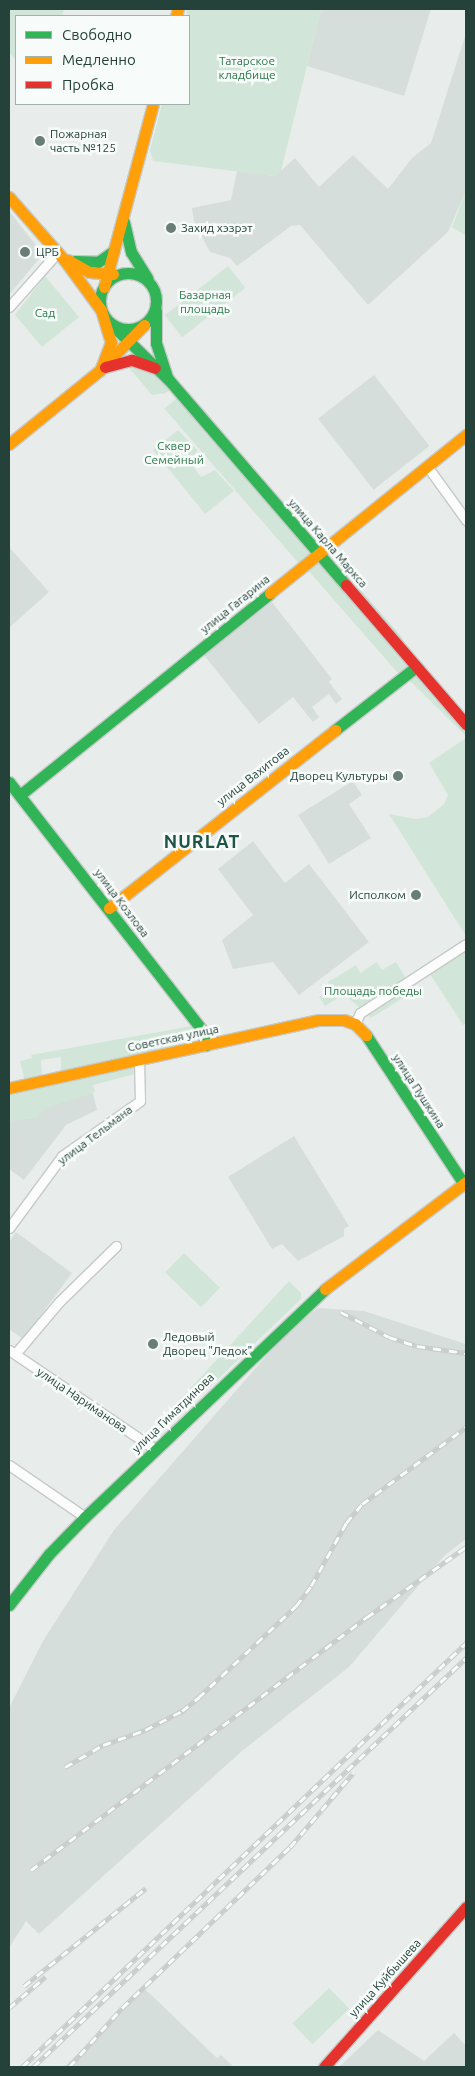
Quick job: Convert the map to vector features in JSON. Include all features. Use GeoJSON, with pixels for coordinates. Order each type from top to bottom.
{"type":"FeatureCollection","features":[{"type":"Feature","properties":{"kind":"street"},"geometry":{"type":"LineString","coordinates":[[100,370],[108,358],[111,342],[101,310],[104,288],[153,105]]}},
{"type":"Feature","properties":{"kind":"street"},"geometry":{"type":"LineString","coordinates":[[9,197],[62,256],[114,326],[129,330],[144,325]]}},
{"type":"Feature","properties":{"kind":"street"},"geometry":{"type":"LineString","coordinates":[[9,444],[100,370],[130,341],[156,309],[156,294],[131,252],[123,215]]}},
{"type":"Feature","properties":{"kind":"street"},"geometry":{"type":"LineString","coordinates":[[62,256],[98,262],[114,251]]}},
{"type":"Feature","properties":{"kind":"street"},"geometry":{"type":"LineString","coordinates":[[62,256],[90,272],[107,275],[127,273],[142,276],[149,282]]}},
{"type":"Feature","properties":{"kind":"street"},"geometry":{"type":"LineString","coordinates":[[9,307],[62,256]]}},
{"type":"Feature","properties":{"kind":"street"},"geometry":{"type":"LineString","coordinates":[[104,288],[114,277],[127,273]]}},
{"type":"Feature","properties":{"kind":"street","name":"улица Карла Маркса"},"geometry":{"type":"LineString","coordinates":[[156,309],[156,343],[169,380]]}},
{"type":"Feature","properties":{"kind":"street","name":"улица Карла Маркса"},"geometry":{"type":"LineString","coordinates":[[114,326],[169,380],[466,724]]}},
{"type":"Feature","properties":{"kind":"street"},"geometry":{"type":"LineString","coordinates":[[100,370],[119,362],[132,360],[160,371]]}},
{"type":"Feature","properties":{"kind":"street","name":"улица Гагарина"},"geometry":{"type":"LineString","coordinates":[[14,796],[466,435]]}},
{"type":"Feature","properties":{"kind":"street"},"geometry":{"type":"LineString","coordinates":[[427,466],[466,520]]}},
{"type":"Feature","properties":{"kind":"street","name":"улица Вахитова"},"geometry":{"type":"LineString","coordinates":[[109,908],[416,667]]}},
{"type":"Feature","properties":{"kind":"street","name":"улица Козлова"},"geometry":{"type":"LineString","coordinates":[[9,782],[14,796],[109,908],[201,1029],[206,1045]]}},
{"type":"Feature","properties":{"kind":"street"},"geometry":{"type":"LineString","coordinates":[[349,1022],[466,944]]}},
{"type":"Feature","properties":{"kind":"street","name":"Советская улица"},"geometry":{"type":"LineString","coordinates":[[9,1088],[318,1020],[349,1022]]}},
{"type":"Feature","properties":{"kind":"street","name":"улица Пушкина"},"geometry":{"type":"LineString","coordinates":[[349,1022],[368,1037],[465,1183]]}},
{"type":"Feature","properties":{"kind":"street","name":"улица Тельмана"},"geometry":{"type":"LineString","coordinates":[[9,1228],[62,1156],[140,1102],[139,1060]]}},
{"type":"Feature","properties":{"kind":"street","name":"улица Гиматдинова"},"geometry":{"type":"LineString","coordinates":[[9,1605],[49,1554],[85,1517],[314,1297],[465,1183]]}},
{"type":"Feature","properties":{"kind":"street"},"geometry":{"type":"LineString","coordinates":[[12,1352],[116,1246]]}},
{"type":"Feature","properties":{"kind":"street","name":"улица Нариманова"},"geometry":{"type":"LineString","coordinates":[[12,1352],[156,1450]]}},
{"type":"Feature","properties":{"kind":"street"},"geometry":{"type":"LineString","coordinates":[[9,1465],[85,1517]]}},
{"type":"Feature","properties":{"kind":"street","name":"улица Куйбышева"},"geometry":{"type":"LineString","coordinates":[[324,2067],[466,1906]]}},
{"type":"Feature","properties":{"kind":"shaded area"},"geometry":{"type":"Polygon","coordinates":[[[321,9],[431,9],[404,96],[307,66],[321,9]]]}},
{"type":"Feature","properties":{"kind":"shaded area"},"geometry":{"type":"Polygon","coordinates":[[[466,33],[466,191],[448,232],[368,305],[300,225],[291,226],[237,266],[230,258],[210,252],[194,222],[192,208],[231,200],[237,171],[275,176],[295,158],[319,187],[353,155],[388,189],[412,158],[431,143],[466,33]]]}},
{"type":"Feature","properties":{"kind":"shaded area","name":"ЦРБ"},"geometry":{"type":"Polygon","coordinates":[[[9,211],[43,254],[9,295],[9,211]]]}},
{"type":"Feature","properties":{"kind":"shaded area"},"geometry":{"type":"Polygon","coordinates":[[[374,375],[429,446],[373,490],[318,419],[374,375]]]}},
{"type":"Feature","properties":{"kind":"shaded area"},"geometry":{"type":"Polygon","coordinates":[[[9,547],[49,592],[9,628],[9,547]]]}},
{"type":"Feature","properties":{"kind":"shaded area"},"geometry":{"type":"Polygon","coordinates":[[[272,602],[332,679],[329,682],[342,699],[336,704],[329,694],[312,707],[319,717],[313,722],[293,697],[259,724],[204,655],[272,602]]]}},
{"type":"Feature","properties":{"kind":"shaded area"},"geometry":{"type":"Polygon","coordinates":[[[353,781],[362,795],[349,804],[371,838],[329,864],[298,815],[353,781]]]}},
{"type":"Feature","properties":{"kind":"shaded area"},"geometry":{"type":"Polygon","coordinates":[[[253,841],[285,883],[309,864],[369,942],[299,995],[273,962],[233,969],[222,940],[253,915],[218,869],[253,841]]]}},
{"type":"Feature","properties":{"kind":"shaded area"},"geometry":{"type":"Polygon","coordinates":[[[93,1093],[97,1110],[66,1125],[24,1180],[9,1169],[9,1112],[93,1093]]]}},
{"type":"Feature","properties":{"kind":"shaded area"},"geometry":{"type":"Polygon","coordinates":[[[294,1136],[349,1226],[344,1229],[344,1236],[298,1261],[282,1244],[272,1249],[228,1177],[294,1136]]]}},
{"type":"Feature","properties":{"kind":"shaded area"},"geometry":{"type":"Polygon","coordinates":[[[16,1232],[72,1273],[23,1339],[9,1329],[9,1242],[16,1232]]]}},
{"type":"Feature","properties":{"kind":"shaded area"},"geometry":{"type":"Polygon","coordinates":[[[318,1308],[364,1311],[466,1344],[466,1539],[444,1556],[349,1667],[242,1751],[39,1934],[26,1921],[9,1948],[9,1708],[43,1641],[114,1530],[289,1330],[318,1308]]]}},
{"type":"Feature","properties":{"kind":"shaded area"},"geometry":{"type":"Polygon","coordinates":[[[145,1989],[217,2058],[221,2055],[234,2067],[64,2067],[145,1989]]]}},
{"type":"Feature","properties":{"kind":"shaded area"},"geometry":{"type":"Polygon","coordinates":[[[378,2030],[424,2061],[454,2033],[466,2046],[466,2067],[339,2067],[378,2030]]]}},
{"type":"Feature","properties":{"kind":"green space"},"geometry":{"type":"Polygon","coordinates":[[[9,9],[64,9],[62,15],[15,15],[15,59],[9,53],[9,9]]]}},
{"type":"Feature","properties":{"kind":"green space","name":"Татарское кладбище"},"geometry":{"type":"Polygon","coordinates":[[[187,9],[321,9],[281,171],[275,176],[153,161],[150,150],[162,105],[190,105],[190,15],[187,15],[187,9]]]}},
{"type":"Feature","properties":{"kind":"green space"},"geometry":{"type":"Polygon","coordinates":[[[466,191],[466,236],[452,227],[466,191]]]}},
{"type":"Feature","properties":{"kind":"green space","name":"Базарная площадь"},"geometry":{"type":"Polygon","coordinates":[[[228,266],[245,288],[182,337],[165,315],[228,266]]]}},
{"type":"Feature","properties":{"kind":"green space","name":"Сад"},"geometry":{"type":"Polygon","coordinates":[[[45,276],[79,317],[42,347],[15,315],[45,276]]]}},
{"type":"Feature","properties":{"kind":"green space"},"geometry":{"type":"Polygon","coordinates":[[[125,363],[149,368],[172,388],[166,393],[152,395],[125,363]]]}},
{"type":"Feature","properties":{"kind":"green space"},"geometry":{"type":"Polygon","coordinates":[[[178,397],[314,554],[301,566],[164,409],[178,397]]]}},
{"type":"Feature","properties":{"kind":"green space","name":"Сквер Семейный"},"geometry":{"type":"Polygon","coordinates":[[[178,430],[198,451],[188,460],[201,477],[215,470],[234,491],[205,514],[153,450],[178,430]]]}},
{"type":"Feature","properties":{"kind":"green space"},"geometry":{"type":"Polygon","coordinates":[[[327,551],[403,639],[399,642],[322,555],[327,551]]]}},
{"type":"Feature","properties":{"kind":"green space"},"geometry":{"type":"Polygon","coordinates":[[[318,557],[413,666],[400,675],[306,568],[318,557]]]}},
{"type":"Feature","properties":{"kind":"green space"},"geometry":{"type":"Polygon","coordinates":[[[416,669],[466,725],[466,736],[406,677],[416,669]]]}},
{"type":"Feature","properties":{"kind":"green space"},"geometry":{"type":"Polygon","coordinates":[[[466,738],[466,936],[389,814],[416,819],[428,817],[444,804],[448,795],[429,763],[466,738]]]}},
{"type":"Feature","properties":{"kind":"green space"},"geometry":{"type":"Polygon","coordinates":[[[466,951],[466,1023],[463,1025],[430,974],[466,951]]]}},
{"type":"Feature","properties":{"kind":"green space","name":"Площадь победы"},"geometry":{"type":"Polygon","coordinates":[[[377,962],[382,970],[396,962],[414,991],[371,1018],[344,994],[325,1006],[319,997],[332,989],[328,982],[356,965],[360,973],[377,962]]]}},
{"type":"Feature","properties":{"kind":"green space"},"geometry":{"type":"Polygon","coordinates":[[[192,1026],[194,1035],[190,1037],[189,1045],[61,1071],[61,1057],[41,1060],[42,1077],[25,1082],[20,1061],[32,1058],[31,1055],[192,1026]]]}},
{"type":"Feature","properties":{"kind":"green space"},"geometry":{"type":"Polygon","coordinates":[[[138,1062],[139,1073],[93,1085],[95,1092],[46,1108],[36,1118],[9,1121],[9,1090],[138,1062]]]}},
{"type":"Feature","properties":{"kind":"green space"},"geometry":{"type":"Polygon","coordinates":[[[184,1253],[220,1288],[201,1307],[165,1272],[184,1253]]]}},
{"type":"Feature","properties":{"kind":"green space"},"geometry":{"type":"Polygon","coordinates":[[[289,1281],[301,1293],[301,1299],[157,1438],[153,1429],[289,1281]]]}},
{"type":"Feature","properties":{"kind":"green space"},"geometry":{"type":"Polygon","coordinates":[[[329,1988],[349,2009],[312,2044],[292,2023],[329,1988]]]}},
{"type":"Feature","properties":{"kind":"railway"},"geometry":{"type":"LineString","coordinates":[[341,1312],[389,1337],[417,1346],[466,1353]]}},
{"type":"Feature","properties":{"kind":"railway"},"geometry":{"type":"LineString","coordinates":[[65,1767],[103,1745],[145,1730],[182,1711],[198,1698],[296,1606],[311,1586],[346,1523],[362,1504],[466,1427]]}},
{"type":"Feature","properties":{"kind":"railway"},"geometry":{"type":"LineString","coordinates":[[31,1870],[367,1617],[466,1547]]}},
{"type":"Feature","properties":{"kind":"railway"},"geometry":{"type":"LineString","coordinates":[[22,2067],[466,1643]]}},
{"type":"Feature","properties":{"kind":"railway"},"geometry":{"type":"LineString","coordinates":[[33,2067],[466,1658]]}},
{"type":"Feature","properties":{"kind":"railway"},"geometry":{"type":"LineString","coordinates":[[69,2067],[122,2008],[290,1847],[353,1773]]}},
{"type":"Feature","properties":{"kind":"railway"},"geometry":{"type":"LineString","coordinates":[[24,1986],[146,1888]]}},
{"type":"Feature","properties":{"kind":"railway"},"geometry":{"type":"LineString","coordinates":[[9,2008],[45,1977]]}},
{"type":"Feature","properties":{"kind":"traffic: fast"},"geometry":{"type":"LineString","coordinates":[[124,222],[131,252],[147,278]]}},
{"type":"Feature","properties":{"kind":"traffic: fast"},"geometry":{"type":"LineString","coordinates":[[75,261],[98,262],[114,251]]}},
{"type":"Feature","properties":{"kind":"traffic: fast"},"geometry":{"type":"LineString","coordinates":[[122,273],[134,273],[144,277],[152,285],[156,301],[152,317],[144,325],[134,329],[122,329],[112,325],[104,317],[100,307],[100,295],[104,285],[112,277],[122,273]]}},
{"type":"Feature","properties":{"kind":"traffic: fast"},"geometry":{"type":"LineString","coordinates":[[156,311],[156,343],[167,376]]}},
{"type":"Feature","properties":{"kind":"traffic: fast"},"geometry":{"type":"LineString","coordinates":[[113,326],[169,380],[346,585]]}},
{"type":"Feature","properties":{"kind":"traffic: fast"},"geometry":{"type":"LineString","coordinates":[[20,795],[270,593]]}},
{"type":"Feature","properties":{"kind":"traffic: fast"},"geometry":{"type":"LineString","coordinates":[[335,730],[416,667]]}},
{"type":"Feature","properties":{"kind":"traffic: fast"},"geometry":{"type":"LineString","coordinates":[[9,782],[201,1029],[206,1045]]}},
{"type":"Feature","properties":{"kind":"traffic: fast"},"geometry":{"type":"LineString","coordinates":[[366,1035],[464,1184]]}},
{"type":"Feature","properties":{"kind":"traffic: fast"},"geometry":{"type":"LineString","coordinates":[[9,1605],[49,1554],[85,1517],[325,1289]]}},
{"type":"Feature","properties":{"kind":"traffic: slow"},"geometry":{"type":"LineString","coordinates":[[176,15],[178,9]]}},
{"type":"Feature","properties":{"kind":"traffic: slow"},"geometry":{"type":"LineString","coordinates":[[104,287],[153,105]]}},
{"type":"Feature","properties":{"kind":"traffic: slow"},"geometry":{"type":"LineString","coordinates":[[9,197],[65,261],[101,310],[111,342],[100,370]]}},
{"type":"Feature","properties":{"kind":"traffic: slow"},"geometry":{"type":"LineString","coordinates":[[68,260],[89,272],[113,274]]}},
{"type":"Feature","properties":{"kind":"traffic: slow"},"geometry":{"type":"LineString","coordinates":[[9,444],[100,370],[144,325]]}},
{"type":"Feature","properties":{"kind":"traffic: slow"},"geometry":{"type":"LineString","coordinates":[[270,593],[466,435]]}},
{"type":"Feature","properties":{"kind":"traffic: slow"},"geometry":{"type":"LineString","coordinates":[[109,908],[335,730]]}},
{"type":"Feature","properties":{"kind":"traffic: slow"},"geometry":{"type":"LineString","coordinates":[[9,1088],[319,1020],[344,1020],[355,1024],[366,1035]]}},
{"type":"Feature","properties":{"kind":"traffic: slow"},"geometry":{"type":"LineString","coordinates":[[325,1289],[466,1182]]}},
{"type":"Feature","properties":{"kind":"traffic: jam"},"geometry":{"type":"LineString","coordinates":[[105,367],[132,360],[155,368]]}},
{"type":"Feature","properties":{"kind":"traffic: jam"},"geometry":{"type":"LineString","coordinates":[[346,585],[466,724]]}},
{"type":"Feature","properties":{"kind":"traffic: jam"},"geometry":{"type":"LineString","coordinates":[[324,2067],[466,1907]]}},
{"type":"Feature","properties":{"kind":"place","name":"Пожарная часть №125"},"geometry":{"type":"Point","coordinates":[40,141]}},
{"type":"Feature","properties":{"kind":"place","name":"Захид хэзрэт"},"geometry":{"type":"Point","coordinates":[171,228]}},
{"type":"Feature","properties":{"kind":"place","name":"ЦРБ"},"geometry":{"type":"Point","coordinates":[25,252]}},
{"type":"Feature","properties":{"kind":"place","name":"Дворец Культуры"},"geometry":{"type":"Point","coordinates":[398,776]}},
{"type":"Feature","properties":{"kind":"place","name":"Исполком"},"geometry":{"type":"Point","coordinates":[416,895]}},
{"type":"Feature","properties":{"kind":"place","name":"Ледовый Дворец \"Ледок\""},"geometry":{"type":"Point","coordinates":[153,1344]}},
{"type":"Feature","properties":{"kind":"district","name":"NURLAT"},"geometry":{"type":"Point","coordinates":[202,841]}}]}
